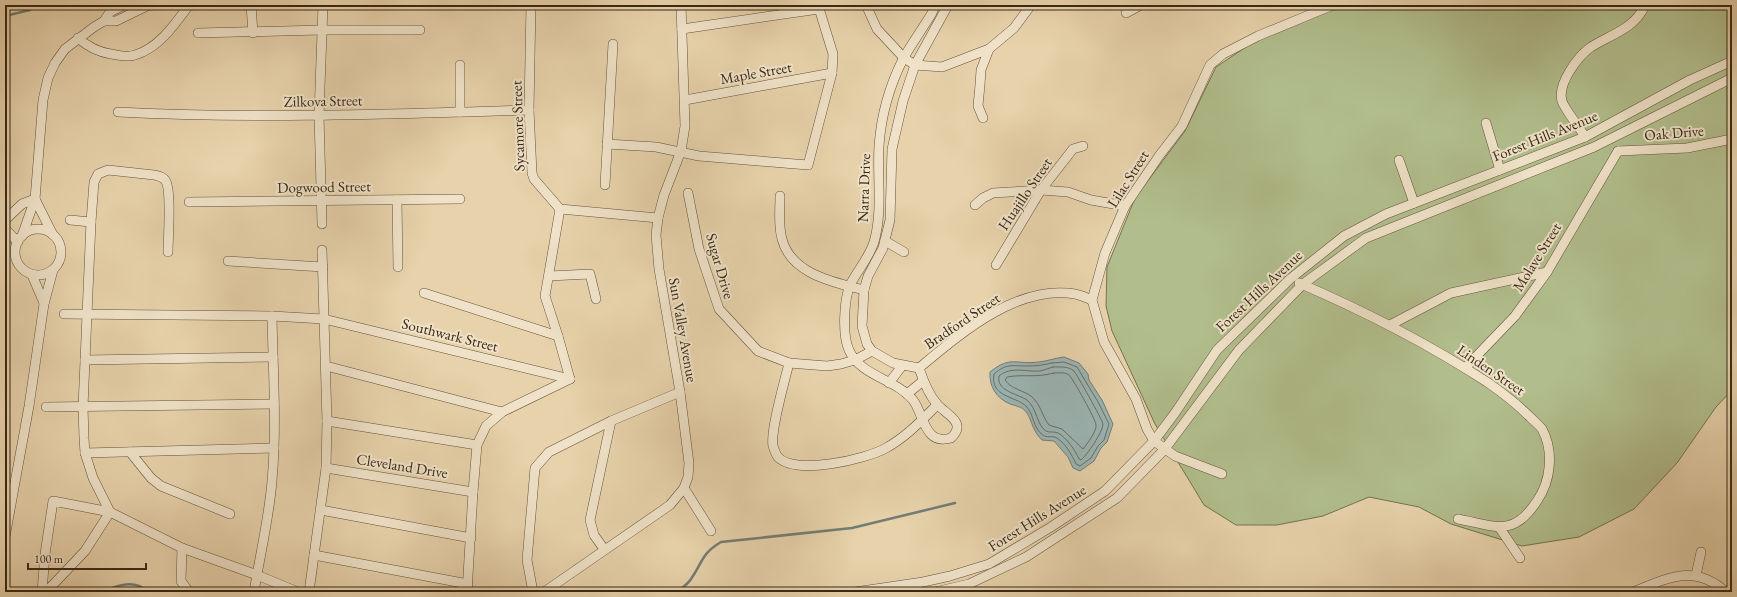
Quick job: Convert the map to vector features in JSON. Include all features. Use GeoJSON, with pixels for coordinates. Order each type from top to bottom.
{"type":"FeatureCollection","features":[{"type":"Feature","properties":{"kind":"street"},"geometry":{"type":"LineString","coordinates":[[53,270],[43,275],[32,274],[21,268],[17,262],[15,249],[35,199],[42,100],[48,78],[55,63],[65,49],[78,38],[104,21],[110,12],[124,5],[129,16]]}},
{"type":"Feature","properties":{"kind":"street"},"geometry":{"type":"LineString","coordinates":[[104,21],[116,21],[149,5]]}},
{"type":"Feature","properties":{"kind":"street"},"geometry":{"type":"LineString","coordinates":[[251,5],[253,33]]}},
{"type":"Feature","properties":{"kind":"street"},"geometry":{"type":"LineString","coordinates":[[322,224],[319,115],[323,5]]}},
{"type":"Feature","properties":{"kind":"street","name":"Sycamore Street"},"geometry":{"type":"LineString","coordinates":[[530,5],[529,110],[532,172],[534,179],[560,209]]}},
{"type":"Feature","properties":{"kind":"street","name":"Sun Valley Avenue"},"geometry":{"type":"LineString","coordinates":[[544,592],[604,549],[670,505],[684,488],[688,477],[689,463],[680,392],[657,252],[658,218],[664,195],[681,152],[685,126],[681,5]]}},
{"type":"Feature","properties":{"kind":"street"},"geometry":{"type":"LineString","coordinates":[[866,5],[877,29],[904,58],[915,65],[942,67],[989,49],[1014,28],[1032,5]]}},
{"type":"Feature","properties":{"kind":"street","name":"Narra Drive"},"geometry":{"type":"LineString","coordinates":[[907,394],[866,369],[855,360],[849,350],[844,333],[845,313],[850,286],[873,243],[879,215],[879,146],[891,88],[904,58],[932,13],[935,5]]}},
{"type":"Feature","properties":{"kind":"street","name":"Narra Drive"},"geometry":{"type":"LineString","coordinates":[[872,351],[867,344],[862,326],[864,290],[868,276],[883,248],[890,220],[892,149],[903,101],[915,65],[948,5]]}},
{"type":"Feature","properties":{"kind":"street"},"geometry":{"type":"LineString","coordinates":[[1126,13],[1141,5]]}},
{"type":"Feature","properties":{"kind":"street","name":"Lilac Street"},"geometry":{"type":"LineString","coordinates":[[1092,300],[1105,253],[1125,206],[1159,156],[1182,126],[1210,65],[1223,54],[1258,36],[1333,5]]}},
{"type":"Feature","properties":{"kind":"street"},"geometry":{"type":"LineString","coordinates":[[1585,137],[1562,100],[1563,85],[1569,71],[1590,48],[1625,30],[1642,13],[1645,5]]}},
{"type":"Feature","properties":{"kind":"street"},"geometry":{"type":"LineString","coordinates":[[78,38],[84,44],[106,54],[134,56],[158,42],[186,6]]}},
{"type":"Feature","properties":{"kind":"street"},"geometry":{"type":"LineString","coordinates":[[607,144],[656,148],[699,156],[808,165],[832,73],[833,54],[818,7],[682,29]]}},
{"type":"Feature","properties":{"kind":"street"},"geometry":{"type":"LineString","coordinates":[[198,33],[253,33],[321,30],[420,30]]}},
{"type":"Feature","properties":{"kind":"street"},"geometry":{"type":"LineString","coordinates":[[605,185],[613,44]]}},
{"type":"Feature","properties":{"kind":"street"},"geometry":{"type":"LineString","coordinates":[[983,118],[978,106],[981,70],[989,49]]}},
{"type":"Feature","properties":{"kind":"street","name":"Forest Hills Avenue"},"geometry":{"type":"LineString","coordinates":[[855,592],[922,582],[950,576],[989,564],[1051,527],[1106,491],[1154,441],[1175,413],[1217,350],[1290,279],[1344,236],[1386,214],[1585,137],[1606,127],[1690,80],[1732,61]]}},
{"type":"Feature","properties":{"kind":"street"},"geometry":{"type":"LineString","coordinates":[[460,65],[460,112]]}},
{"type":"Feature","properties":{"kind":"street","name":"Maple Street"},"geometry":{"type":"LineString","coordinates":[[684,100],[832,73]]}},
{"type":"Feature","properties":{"kind":"street","name":"Forest Hills Avenue"},"geometry":{"type":"LineString","coordinates":[[935,592],[969,584],[1026,557],[1117,498],[1164,450],[1239,350],[1303,284],[1366,238],[1523,177],[1594,147],[1732,78]]}},
{"type":"Feature","properties":{"kind":"street","name":"Zilkova Street"},"geometry":{"type":"LineString","coordinates":[[118,112],[204,115],[319,115],[529,110]]}},
{"type":"Feature","properties":{"kind":"street"},"geometry":{"type":"LineString","coordinates":[[1486,123],[1500,170]]}},
{"type":"Feature","properties":{"kind":"street"},"geometry":{"type":"LineString","coordinates":[[1606,127],[1618,150]]}},
{"type":"Feature","properties":{"kind":"street","name":"Oak Drive"},"geometry":{"type":"LineString","coordinates":[[1618,150],[1687,148],[1732,139]]}},
{"type":"Feature","properties":{"kind":"street","name":"Huajillo Street"},"geometry":{"type":"LineString","coordinates":[[996,265],[1041,190],[1074,149],[1082,146]]}},
{"type":"Feature","properties":{"kind":"street","name":"Molave Street"},"geometry":{"type":"LineString","coordinates":[[1465,368],[1515,316],[1547,272],[1618,150]]}},
{"type":"Feature","properties":{"kind":"street"},"geometry":{"type":"LineString","coordinates":[[1399,160],[1414,203]]}},
{"type":"Feature","properties":{"kind":"street"},"geometry":{"type":"LineString","coordinates":[[110,512],[93,478],[85,453],[83,406],[91,222],[94,182],[98,174],[108,170],[160,176],[165,180],[169,192],[168,252]]}},
{"type":"Feature","properties":{"kind":"street"},"geometry":{"type":"LineString","coordinates":[[975,205],[983,198],[993,193],[1041,190],[1068,192],[1091,200],[1125,206]]}},
{"type":"Feature","properties":{"kind":"street","name":"Sugar Drive"},"geometry":{"type":"LineString","coordinates":[[688,193],[699,249],[719,309],[758,351],[790,363],[827,366],[855,360],[872,351]]}},
{"type":"Feature","properties":{"kind":"street"},"geometry":{"type":"LineString","coordinates":[[780,196],[780,227],[782,240],[788,252],[798,265],[811,273],[864,290]]}},
{"type":"Feature","properties":{"kind":"street"},"geometry":{"type":"LineString","coordinates":[[5,220],[22,204],[35,199]]}},
{"type":"Feature","properties":{"kind":"street"},"geometry":{"type":"LineString","coordinates":[[5,537],[29,406],[44,304],[53,270],[57,265],[61,253],[58,241],[35,199]]}},
{"type":"Feature","properties":{"kind":"street","name":"Dogwood Street"},"geometry":{"type":"LineString","coordinates":[[189,202],[460,199]]}},
{"type":"Feature","properties":{"kind":"street"},"geometry":{"type":"LineString","coordinates":[[397,200],[398,267]]}},
{"type":"Feature","properties":{"kind":"street"},"geometry":{"type":"LineString","coordinates":[[314,555],[468,588],[477,445],[486,426],[502,412],[570,379],[545,296],[560,209],[658,218]]}},
{"type":"Feature","properties":{"kind":"street"},"geometry":{"type":"LineString","coordinates":[[70,220],[91,222]]}},
{"type":"Feature","properties":{"kind":"street"},"geometry":{"type":"LineString","coordinates":[[5,229],[20,239]]}},
{"type":"Feature","properties":{"kind":"street"},"geometry":{"type":"LineString","coordinates":[[20,239],[35,230],[48,232],[54,236]]}},
{"type":"Feature","properties":{"kind":"street"},"geometry":{"type":"LineString","coordinates":[[885,241],[904,252]]}},
{"type":"Feature","properties":{"kind":"street"},"geometry":{"type":"LineString","coordinates":[[309,592],[326,468],[326,366],[322,250]]}},
{"type":"Feature","properties":{"kind":"street"},"geometry":{"type":"LineString","coordinates":[[228,261],[323,267]]}},
{"type":"Feature","properties":{"kind":"street"},"geometry":{"type":"LineString","coordinates":[[1390,325],[1451,293],[1547,272]]}},
{"type":"Feature","properties":{"kind":"street"},"geometry":{"type":"LineString","coordinates":[[32,274],[44,304]]}},
{"type":"Feature","properties":{"kind":"street"},"geometry":{"type":"LineString","coordinates":[[549,276],[590,274],[596,299]]}},
{"type":"Feature","properties":{"kind":"street","name":"Linden Street"},"geometry":{"type":"LineString","coordinates":[[1290,279],[1390,325],[1465,368],[1515,402],[1541,428],[1547,444],[1550,470],[1540,497],[1528,515],[1516,525],[1499,527],[1458,519]]}},
{"type":"Feature","properties":{"kind":"street"},"geometry":{"type":"LineString","coordinates":[[424,293],[558,336]]}},
{"type":"Feature","properties":{"kind":"street","name":"Bradford Street"},"geometry":{"type":"LineString","coordinates":[[918,368],[953,339],[1011,304],[1033,296],[1056,293],[1075,294],[1092,300]]}},
{"type":"Feature","properties":{"kind":"street"},"geometry":{"type":"LineString","coordinates":[[1092,300],[1104,342],[1136,399],[1146,429],[1154,441],[1164,450],[1175,456],[1222,474]]}},
{"type":"Feature","properties":{"kind":"street","name":"Southwark Street"},"geometry":{"type":"LineString","coordinates":[[64,314],[272,316],[324,319],[570,379]]}},
{"type":"Feature","properties":{"kind":"street"},"geometry":{"type":"LineString","coordinates":[[254,592],[270,508],[274,448],[272,316]]}},
{"type":"Feature","properties":{"kind":"street"},"geometry":{"type":"LineString","coordinates":[[872,351],[882,358],[902,366],[918,368],[923,381],[937,405],[952,417],[956,423],[957,428],[951,438],[944,440],[930,433],[922,421],[917,406],[907,394],[923,381]]}},
{"type":"Feature","properties":{"kind":"street"},"geometry":{"type":"LineString","coordinates":[[85,360],[273,357]]}},
{"type":"Feature","properties":{"kind":"street"},"geometry":{"type":"LineString","coordinates":[[790,363],[773,431],[773,446],[778,458],[788,463],[803,466],[834,464],[885,449],[922,421],[937,405]]}},
{"type":"Feature","properties":{"kind":"street"},"geometry":{"type":"LineString","coordinates":[[326,366],[502,412]]}},
{"type":"Feature","properties":{"kind":"street"},"geometry":{"type":"LineString","coordinates":[[889,383],[902,366]]}},
{"type":"Feature","properties":{"kind":"street"},"geometry":{"type":"LineString","coordinates":[[533,592],[527,560],[535,468],[549,452],[611,421],[680,392]]}},
{"type":"Feature","properties":{"kind":"street"},"geometry":{"type":"LineString","coordinates":[[46,407],[274,404]]}},
{"type":"Feature","properties":{"kind":"street"},"geometry":{"type":"LineString","coordinates":[[327,421],[477,445]]}},
{"type":"Feature","properties":{"kind":"street"},"geometry":{"type":"LineString","coordinates":[[604,549],[594,535],[590,520],[611,421]]}},
{"type":"Feature","properties":{"kind":"street"},"geometry":{"type":"LineString","coordinates":[[85,453],[274,448]]}},
{"type":"Feature","properties":{"kind":"street"},"geometry":{"type":"LineString","coordinates":[[130,452],[151,478],[161,486],[230,514]]}},
{"type":"Feature","properties":{"kind":"street","name":"Cleveland Drive"},"geometry":{"type":"LineString","coordinates":[[326,468],[473,492]]}},
{"type":"Feature","properties":{"kind":"street"},"geometry":{"type":"LineString","coordinates":[[684,488],[711,531]]}},
{"type":"Feature","properties":{"kind":"street"},"geometry":{"type":"LineString","coordinates":[[42,592],[45,554],[54,501],[110,512],[182,548],[257,575],[298,592]]}},
{"type":"Feature","properties":{"kind":"street"},"geometry":{"type":"LineString","coordinates":[[321,510],[471,538]]}},
{"type":"Feature","properties":{"kind":"street"},"geometry":{"type":"LineString","coordinates":[[46,592],[85,551],[110,512]]}},
{"type":"Feature","properties":{"kind":"street"},"geometry":{"type":"LineString","coordinates":[[1499,527],[1520,558]]}},
{"type":"Feature","properties":{"kind":"street"},"geometry":{"type":"LineString","coordinates":[[182,548],[181,581],[189,592]]}},
{"type":"Feature","properties":{"kind":"street"},"geometry":{"type":"LineString","coordinates":[[1696,575],[1701,552]]}},
{"type":"Feature","properties":{"kind":"street"},"geometry":{"type":"LineString","coordinates":[[1633,592],[1673,578],[1696,575],[1707,578],[1726,592]]}},
{"type":"Feature","properties":{"kind":"street"},"geometry":{"type":"LineString","coordinates":[[922,582],[926,592]]}},
{"type":"Feature","properties":{"kind":"green space"},"geometry":{"type":"Polygon","coordinates":[[[1344,5],[1732,5],[1732,390],[1716,407],[1677,463],[1634,509],[1579,537],[1522,546],[1451,524],[1419,507],[1369,497],[1323,516],[1277,525],[1236,525],[1204,505],[1155,424],[1112,331],[1106,306],[1107,267],[1135,198],[1185,131],[1216,67],[1258,39],[1344,5]]]}},
{"type":"Feature","properties":{"kind":"water"},"geometry":{"type":"Polygon","coordinates":[[[1064,357],[1079,363],[1088,374],[1089,380],[1102,400],[1113,424],[1107,442],[1101,448],[1094,461],[1080,471],[1073,468],[1068,457],[1054,441],[1042,440],[1036,433],[1024,409],[1010,404],[997,395],[992,387],[990,377],[990,372],[1009,362],[1031,363],[1064,357]]]}},
{"type":"Feature","properties":{"kind":"waterway"},"geometry":{"type":"LineString","coordinates":[[5,16],[30,10],[39,5]]}},
{"type":"Feature","properties":{"kind":"waterway"},"geometry":{"type":"LineString","coordinates":[[677,592],[690,581],[706,554],[714,546],[721,542],[852,528],[955,503]]}},
{"type":"Feature","properties":{"kind":"waterway"},"geometry":{"type":"LineString","coordinates":[[102,592],[126,584],[138,586],[148,592]]}}]}
